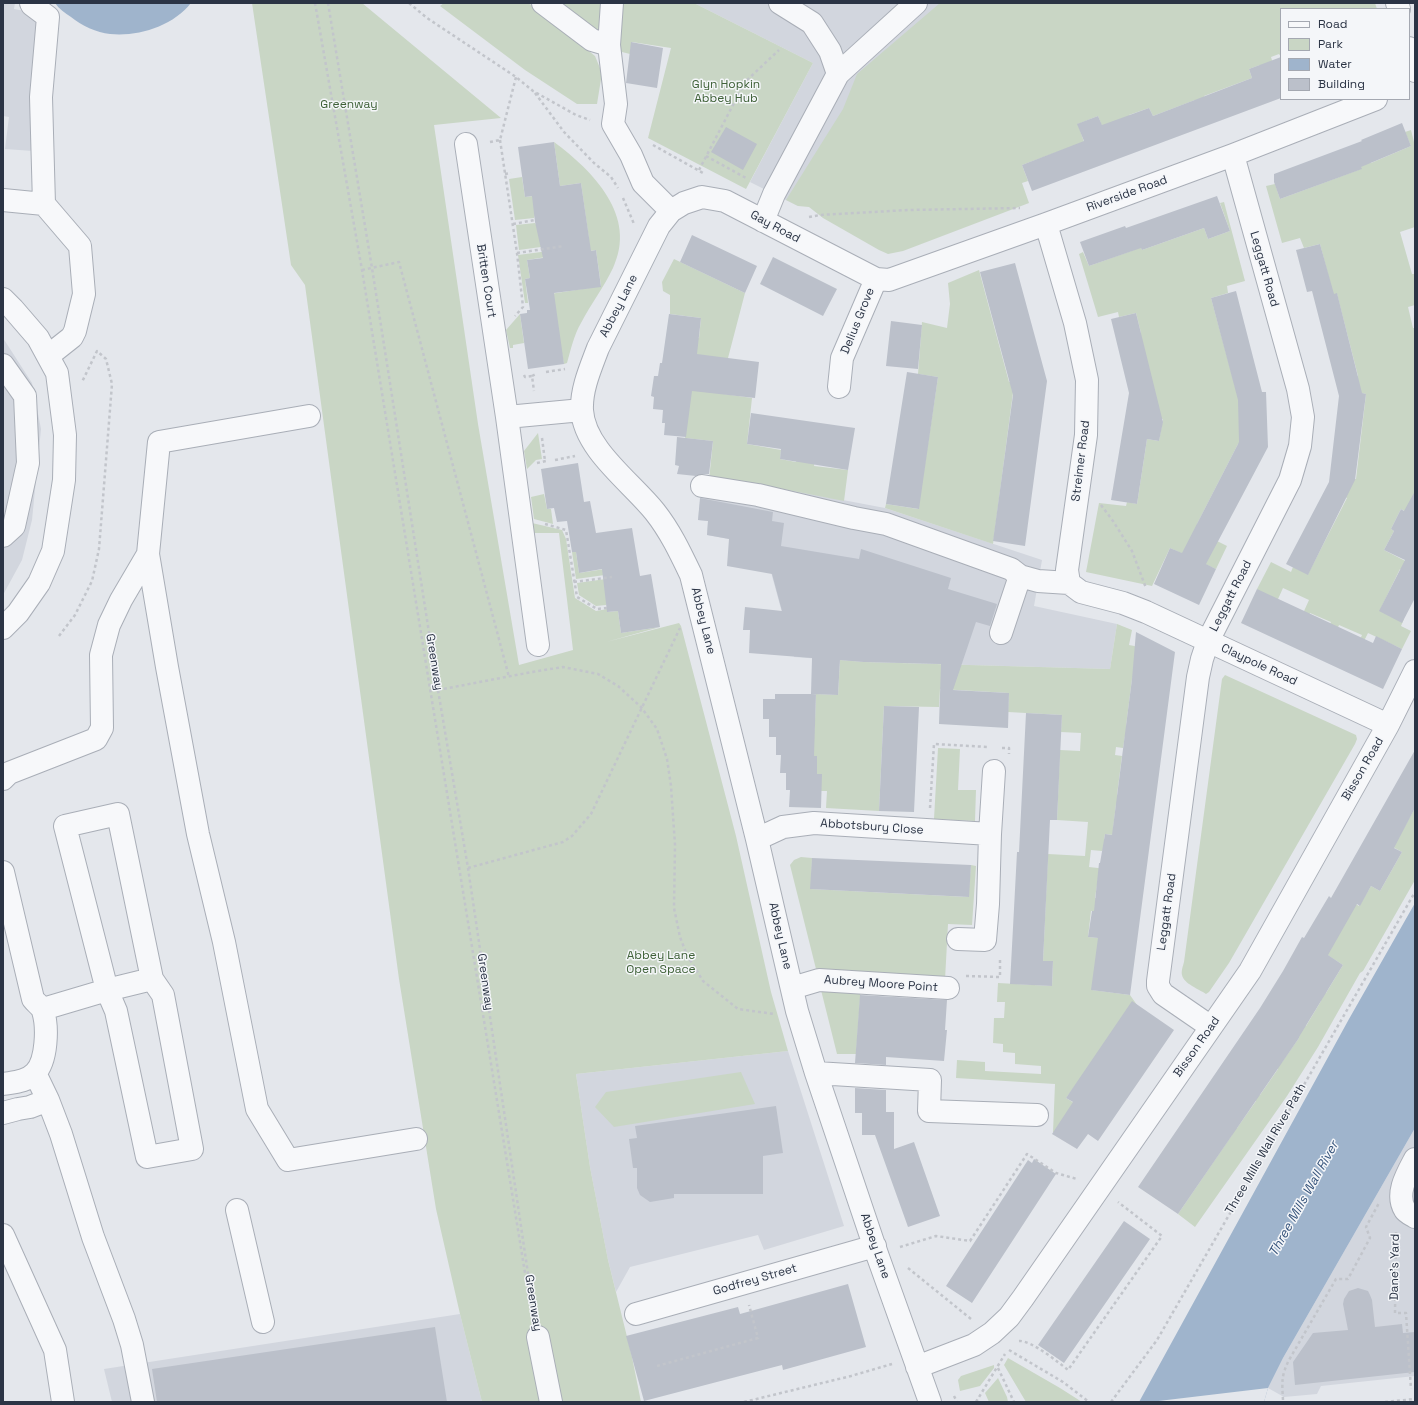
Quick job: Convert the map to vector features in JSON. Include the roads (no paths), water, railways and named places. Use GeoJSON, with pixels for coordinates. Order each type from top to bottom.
{"type":"FeatureCollection","features":[{"type":"Feature","properties":{"kind":"street"},"geometry":{"type":"LineString","coordinates":[[31,3],[48,17],[41,97],[44,204],[80,246],[84,294],[75,331],[72,337],[48,356]]}},
{"type":"Feature","properties":{"kind":"street"},"geometry":{"type":"LineString","coordinates":[[543,3],[592,40],[609,45]]}},
{"type":"Feature","properties":{"kind":"street"},"geometry":{"type":"LineString","coordinates":[[612,3],[609,45],[616,104],[613,124],[643,183],[671,211]]}},
{"type":"Feature","properties":{"kind":"street"},"geometry":{"type":"LineString","coordinates":[[780,3],[812,23],[830,51],[838,74]]}},
{"type":"Feature","properties":{"kind":"street"},"geometry":{"type":"LineString","coordinates":[[763,221],[774,194],[838,74],[916,3]]}},
{"type":"Feature","properties":{"kind":"street"},"geometry":{"type":"LineString","coordinates":[[1410,52],[1415,71]]}},
{"type":"Feature","properties":{"kind":"street","name":"Riverside Road"},"geometry":{"type":"LineString","coordinates":[[876,279],[889,280],[898,278],[1233,155],[1373,100]]}},
{"type":"Feature","properties":{"kind":"street","name":"Britten Court"},"geometry":{"type":"LineString","coordinates":[[466,144],[507,417],[538,645]]}},
{"type":"Feature","properties":{"kind":"street","name":"Leggatt Road"},"geometry":{"type":"LineString","coordinates":[[1211,1027],[1163,994],[1158,986],[1198,677],[1202,658],[1208,641],[1290,480],[1300,446],[1303,417],[1298,389],[1233,155]]}},
{"type":"Feature","properties":{"kind":"street","name":"Gay Road"},"geometry":{"type":"LineString","coordinates":[[671,211],[684,203],[702,197],[725,201],[876,279]]}},
{"type":"Feature","properties":{"kind":"street"},"geometry":{"type":"LineString","coordinates":[[3,200],[44,204]]}},
{"type":"Feature","properties":{"kind":"street","name":"Abbey Lane"},"geometry":{"type":"LineString","coordinates":[[671,211],[659,226],[598,348],[587,378],[583,395],[582,410],[586,430],[596,447],[654,511],[674,540],[691,575],[757,839],[797,1011],[816,1073],[876,1250],[930,1402]]}},
{"type":"Feature","properties":{"kind":"street","name":"Streimer Road"},"geometry":{"type":"LineString","coordinates":[[1046,224],[1075,323],[1087,380],[1086,435],[1067,570],[1069,583]]}},
{"type":"Feature","properties":{"kind":"street","name":"Delius Grove"},"geometry":{"type":"LineString","coordinates":[[839,387],[842,358],[876,279]]}},
{"type":"Feature","properties":{"kind":"street"},"geometry":{"type":"LineString","coordinates":[[3,299],[13,308],[38,338],[57,373],[65,435],[64,480],[53,551],[39,583],[18,613],[3,628]]}},
{"type":"Feature","properties":{"kind":"street"},"geometry":{"type":"LineString","coordinates":[[3,364],[25,396],[28,463],[14,526],[3,536]]}},
{"type":"Feature","properties":{"kind":"street"},"geometry":{"type":"LineString","coordinates":[[507,417],[582,410]]}},
{"type":"Feature","properties":{"kind":"street"},"geometry":{"type":"LineString","coordinates":[[309,416],[158,442],[148,554],[198,834],[224,942],[257,1109],[288,1160],[416,1139]]}},
{"type":"Feature","properties":{"kind":"street"},"geometry":{"type":"LineString","coordinates":[[702,486],[758,495],[854,518],[886,524],[1011,570],[1029,579],[1001,633]]}},
{"type":"Feature","properties":{"kind":"street"},"geometry":{"type":"LineString","coordinates":[[3,779],[9,773],[96,739],[102,728],[101,655],[109,625],[121,600],[148,554]]}},
{"type":"Feature","properties":{"kind":"street","name":"Claypole Road"},"geometry":{"type":"LineString","coordinates":[[1029,579],[1069,583],[1082,592],[1123,603],[1146,612],[1388,725]]}},
{"type":"Feature","properties":{"kind":"street","name":"Bisson Road"},"geometry":{"type":"LineString","coordinates":[[916,1362],[999,1338],[1009,1317],[1250,971],[1388,725],[1415,671]]}},
{"type":"Feature","properties":{"kind":"street"},"geometry":{"type":"LineString","coordinates":[[958,939],[985,940],[994,771]]}},
{"type":"Feature","properties":{"kind":"street"},"geometry":{"type":"LineString","coordinates":[[118,814],[152,979],[163,995],[192,1148],[147,1157],[116,1011],[107,990],[65,826],[118,814]]}},
{"type":"Feature","properties":{"kind":"street","name":"Abbotsbury Close"},"geometry":{"type":"LineString","coordinates":[[757,839],[783,827],[814,823],[990,834]]}},
{"type":"Feature","properties":{"kind":"street"},"geometry":{"type":"LineString","coordinates":[[3,872],[33,999],[43,1009],[46,1032],[42,1061],[35,1073],[24,1081],[3,1084]]}},
{"type":"Feature","properties":{"kind":"street"},"geometry":{"type":"LineString","coordinates":[[43,1009],[107,990],[152,979]]}},
{"type":"Feature","properties":{"kind":"street","name":"Aubrey Moore Point"},"geometry":{"type":"LineString","coordinates":[[792,988],[819,980],[948,988]]}},
{"type":"Feature","properties":{"kind":"street"},"geometry":{"type":"LineString","coordinates":[[35,1073],[48,1100],[61,1134],[93,1237],[126,1325],[132,1345],[143,1402]]}},
{"type":"Feature","properties":{"kind":"street"},"geometry":{"type":"LineString","coordinates":[[816,1073],[930,1080],[930,1111],[1037,1115]]}},
{"type":"Feature","properties":{"kind":"street"},"geometry":{"type":"LineString","coordinates":[[3,1113],[30,1107],[48,1100]]}},
{"type":"Feature","properties":{"kind":"street"},"geometry":{"type":"LineString","coordinates":[[1410,1214],[1400,1201],[1404,1179],[1415,1159]]}},
{"type":"Feature","properties":{"kind":"street"},"geometry":{"type":"LineString","coordinates":[[237,1210],[263,1322]]}},
{"type":"Feature","properties":{"kind":"street"},"geometry":{"type":"LineString","coordinates":[[3,1235],[55,1350],[63,1402]]}},
{"type":"Feature","properties":{"kind":"street","name":"Godfrey Street"},"geometry":{"type":"LineString","coordinates":[[636,1314],[742,1283],[876,1250]]}},
{"type":"Feature","properties":{"kind":"street"},"geometry":{"type":"LineString","coordinates":[[538,1337],[551,1402]]}},
{"type":"Feature","properties":{"kind":"water"},"geometry":{"type":"Polygon","coordinates":[[[55,3],[191,3],[184,11],[165,24],[143,32],[132,34],[110,34],[100,32],[79,23],[55,3]]]}},
{"type":"Feature","properties":{"kind":"water","name":"Three Mills Wall River"},"geometry":{"type":"Polygon","coordinates":[[[1415,903],[1415,1128],[1283,1358],[1268,1388],[1264,1402],[1139,1402],[1349,1019],[1415,903]]]}},
{"type":"Feature","properties":{"kind":"park label","name":"Glyn Hopkin Abbey Hub"},"geometry":{"type":"Point","coordinates":[726,92]}},
{"type":"Feature","properties":{"kind":"park label","name":"Greenway"},"geometry":{"type":"Point","coordinates":[349,105]}},
{"type":"Feature","properties":{"kind":"park label","name":"Abbey Lane Open Space"},"geometry":{"type":"Point","coordinates":[661,963]}}]}
